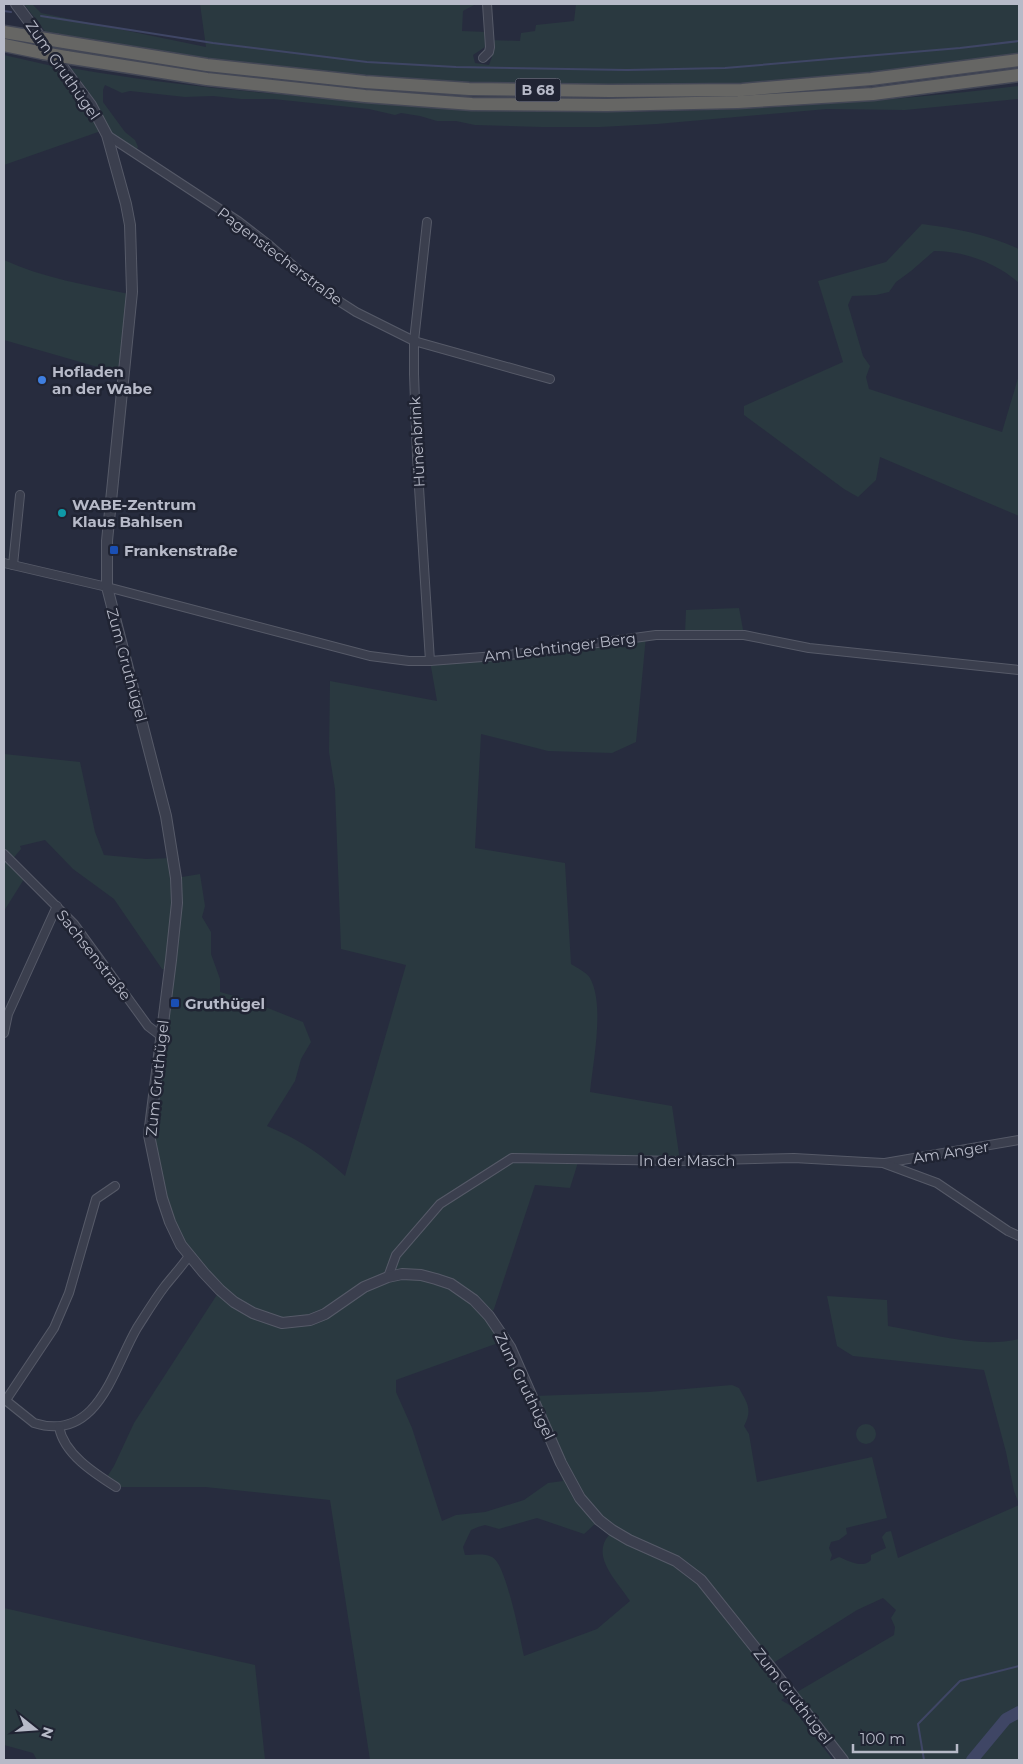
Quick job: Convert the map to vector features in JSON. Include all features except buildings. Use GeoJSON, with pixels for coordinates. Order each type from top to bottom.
{"type":"FeatureCollection","features":[{"type":"Feature","properties":{"kind":"highway","name":"B 68"},"geometry":{"type":"LineString","coordinates":[[4,32],[207,65],[365,82],[469,89],[742,90],[871,79],[1019,60]]}},
{"type":"Feature","properties":{"kind":"highway","name":"B 68"},"geometry":{"type":"LineString","coordinates":[[4,45],[66,57],[207,79],[365,96],[472,104],[607,105],[748,102],[873,94],[1019,75]]}},
{"type":"Feature","properties":{"kind":"street","name":"Zum Gruthügel"},"geometry":{"type":"LineString","coordinates":[[16,4],[91,105],[107,134],[130,225],[132,292],[107,540],[107,587],[166,816],[176,878],[177,903],[149,1135],[162,1198],[177,1237],[189,1256],[215,1285],[234,1302],[253,1313],[282,1323],[310,1320],[325,1314],[364,1287],[388,1277],[402,1274],[421,1275],[436,1279],[463,1292],[489,1316],[510,1347],[561,1463],[580,1498],[599,1520],[612,1530],[629,1540],[676,1561],[700,1580],[769,1665],[842,1760]]}},
{"type":"Feature","properties":{"kind":"street"},"geometry":{"type":"LineString","coordinates":[[483,58],[489,52],[490,47],[487,4]]}},
{"type":"Feature","properties":{"kind":"street","name":"Pagenstecherstraße"},"geometry":{"type":"LineString","coordinates":[[107,134],[238,221],[337,302],[414,340],[550,380]]}},
{"type":"Feature","properties":{"kind":"street","name":"Hünenbrink"},"geometry":{"type":"LineString","coordinates":[[426,222],[414,340],[417,456],[430,661]]}},
{"type":"Feature","properties":{"kind":"street"},"geometry":{"type":"LineString","coordinates":[[13,565],[20,496]]}},
{"type":"Feature","properties":{"kind":"street"},"geometry":{"type":"LineString","coordinates":[[4,563],[107,587]]}},
{"type":"Feature","properties":{"kind":"street","name":"Am Lechtinger Berg"},"geometry":{"type":"LineString","coordinates":[[107,587],[370,656],[409,661],[509,655],[612,639],[685,634],[744,635],[809,648],[1019,670]]}},
{"type":"Feature","properties":{"kind":"street","name":"Sachsenstraße"},"geometry":{"type":"LineString","coordinates":[[4,854],[74,924],[148,1026],[161,1036]]}},
{"type":"Feature","properties":{"kind":"street"},"geometry":{"type":"LineString","coordinates":[[4,1033],[8,1014],[57,906]]}},
{"type":"Feature","properties":{"kind":"street","name":"Am Anger"},"geometry":{"type":"LineString","coordinates":[[883,1163],[1019,1140]]}},
{"type":"Feature","properties":{"kind":"street","name":"In der Masch"},"geometry":{"type":"LineString","coordinates":[[388,1277],[396,1255],[440,1204],[512,1158],[680,1161],[794,1158],[883,1163],[937,1183],[1019,1236]]}},
{"type":"Feature","properties":{"kind":"street"},"geometry":{"type":"LineString","coordinates":[[115,1186],[96,1199],[69,1293],[54,1328],[5,1399],[34,1423],[59,1427],[70,1424],[87,1415],[105,1393],[137,1329],[165,1286],[189,1256]]}},
{"type":"Feature","properties":{"kind":"street"},"geometry":{"type":"LineString","coordinates":[[59,1427],[66,1444],[78,1459],[116,1487]]}},
{"type":"Feature","properties":{"kind":"shaded area"},"geometry":{"type":"Polygon","coordinates":[[[24,4],[32,4],[41,13],[206,47],[200,4],[476,4],[463,11],[462,31],[486,32],[485,47],[473,55],[475,63],[489,65],[492,57],[489,52],[490,40],[520,41],[521,33],[535,31],[536,25],[574,21],[576,4],[1019,4],[1019,56],[861,76],[748,83],[677,85],[483,84],[390,79],[208,59],[47,34],[24,4]]]}},
{"type":"Feature","properties":{"kind":"shaded area"},"geometry":{"type":"Polygon","coordinates":[[[4,55],[61,68],[90,108],[101,131],[4,165],[4,55]]]}},
{"type":"Feature","properties":{"kind":"shaded area"},"geometry":{"type":"Polygon","coordinates":[[[71,68],[153,81],[262,93],[537,111],[619,112],[769,108],[919,97],[1019,86],[1019,99],[905,110],[827,109],[657,124],[600,127],[541,127],[475,125],[456,121],[437,121],[401,113],[395,115],[369,109],[273,99],[241,99],[213,96],[185,97],[130,91],[122,93],[105,85],[103,102],[125,132],[135,140],[138,147],[136,151],[120,140],[109,129],[93,98],[71,68]]]}},
{"type":"Feature","properties":{"kind":"shaded area"},"geometry":{"type":"Polygon","coordinates":[[[922,224],[972,233],[1019,249],[1019,283],[1001,270],[980,260],[957,253],[934,251],[896,282],[889,292],[876,295],[852,296],[848,305],[863,356],[870,366],[866,377],[869,389],[1002,432],[1019,375],[1019,516],[880,457],[876,480],[858,497],[844,489],[744,415],[744,406],[843,362],[818,281],[886,262],[922,224]]]}},
{"type":"Feature","properties":{"kind":"shaded area"},"geometry":{"type":"Polygon","coordinates":[[[4,260],[34,272],[129,294],[122,374],[4,340],[4,260]]]}},
{"type":"Feature","properties":{"kind":"shaded area"},"geometry":{"type":"Polygon","coordinates":[[[739,608],[744,635],[685,634],[686,610],[739,608]]]}},
{"type":"Feature","properties":{"kind":"shaded area"},"geometry":{"type":"Polygon","coordinates":[[[646,636],[636,742],[612,753],[548,751],[481,734],[475,848],[565,863],[571,964],[590,978],[597,1003],[597,1034],[590,1092],[672,1106],[680,1161],[579,1159],[570,1188],[535,1185],[494,1309],[489,1316],[533,1396],[649,1392],[732,1385],[739,1388],[748,1406],[747,1420],[744,1426],[749,1434],[757,1482],[872,1457],[887,1518],[846,1528],[847,1534],[839,1540],[831,1542],[829,1548],[832,1555],[830,1561],[839,1557],[855,1563],[867,1563],[871,1560],[871,1555],[886,1548],[882,1537],[886,1532],[891,1531],[898,1558],[1019,1505],[1019,1760],[850,1760],[797,1692],[894,1635],[895,1627],[891,1618],[896,1610],[883,1598],[857,1610],[770,1665],[792,1694],[781,1700],[791,1706],[833,1760],[370,1760],[330,1500],[205,1487],[116,1487],[105,1480],[114,1466],[134,1423],[220,1290],[181,1245],[149,1135],[170,970],[162,969],[114,899],[73,869],[45,840],[20,846],[21,849],[11,861],[26,876],[4,911],[4,754],[80,762],[95,832],[104,855],[146,859],[173,858],[176,878],[200,874],[205,906],[202,917],[211,932],[211,954],[220,979],[220,992],[245,999],[303,1022],[311,1042],[301,1059],[295,1081],[267,1126],[308,1147],[345,1176],[406,965],[341,949],[335,789],[329,752],[330,681],[437,701],[430,661],[646,636]],[[498,1343],[396,1380],[396,1392],[412,1428],[442,1521],[456,1515],[485,1512],[524,1500],[548,1483],[563,1481],[498,1343]],[[537,1518],[499,1529],[485,1525],[478,1527],[471,1530],[463,1547],[465,1555],[486,1555],[492,1557],[497,1562],[512,1602],[524,1656],[597,1629],[630,1601],[613,1578],[604,1561],[604,1543],[609,1535],[595,1524],[584,1534],[537,1518]]]}},
{"type":"Feature","properties":{"kind":"shaded area"},"geometry":{"type":"Polygon","coordinates":[[[827,1296],[887,1300],[888,1326],[971,1341],[1004,1342],[1019,1339],[1019,1504],[1014,1491],[1006,1452],[984,1370],[853,1356],[837,1346],[827,1296]]]}},
{"type":"Feature","properties":{"kind":"shaded area"},"geometry":{"type":"Polygon","coordinates":[[[866,1424],[873,1427],[876,1434],[873,1441],[866,1444],[859,1441],[856,1434],[859,1427],[866,1424]]]}},
{"type":"Feature","properties":{"kind":"shaded area"},"geometry":{"type":"Polygon","coordinates":[[[4,1608],[255,1665],[265,1760],[37,1760],[33,1753],[4,1745],[4,1608]]]}},
{"type":"Feature","properties":{"kind":"waterway"},"geometry":{"type":"LineString","coordinates":[[4,11],[11,12]]}},
{"type":"Feature","properties":{"kind":"waterway"},"geometry":{"type":"LineString","coordinates":[[41,16],[213,43],[367,62],[456,67],[627,70],[725,68],[960,48],[1019,41]]}},
{"type":"Feature","properties":{"kind":"waterway"},"geometry":{"type":"LineString","coordinates":[[924,1760],[918,1724],[960,1681],[1019,1666]]}},
{"type":"Feature","properties":{"kind":"waterway"},"geometry":{"type":"LineString","coordinates":[[972,1760],[1006,1719],[1019,1712]]}},
{"type":"Feature","properties":{"kind":"place","name":"Hofladen an der Wabe"},"geometry":{"type":"Point","coordinates":[42,380]}},
{"type":"Feature","properties":{"kind":"place","name":"WABE-Zentrum Klaus Bahlsen"},"geometry":{"type":"Point","coordinates":[62,513]}},
{"type":"Feature","properties":{"kind":"place","name":"Frankenstraße"},"geometry":{"type":"Point","coordinates":[114,550]}},
{"type":"Feature","properties":{"kind":"place","name":"Gruthügel"},"geometry":{"type":"Point","coordinates":[175,1003]}}]}
